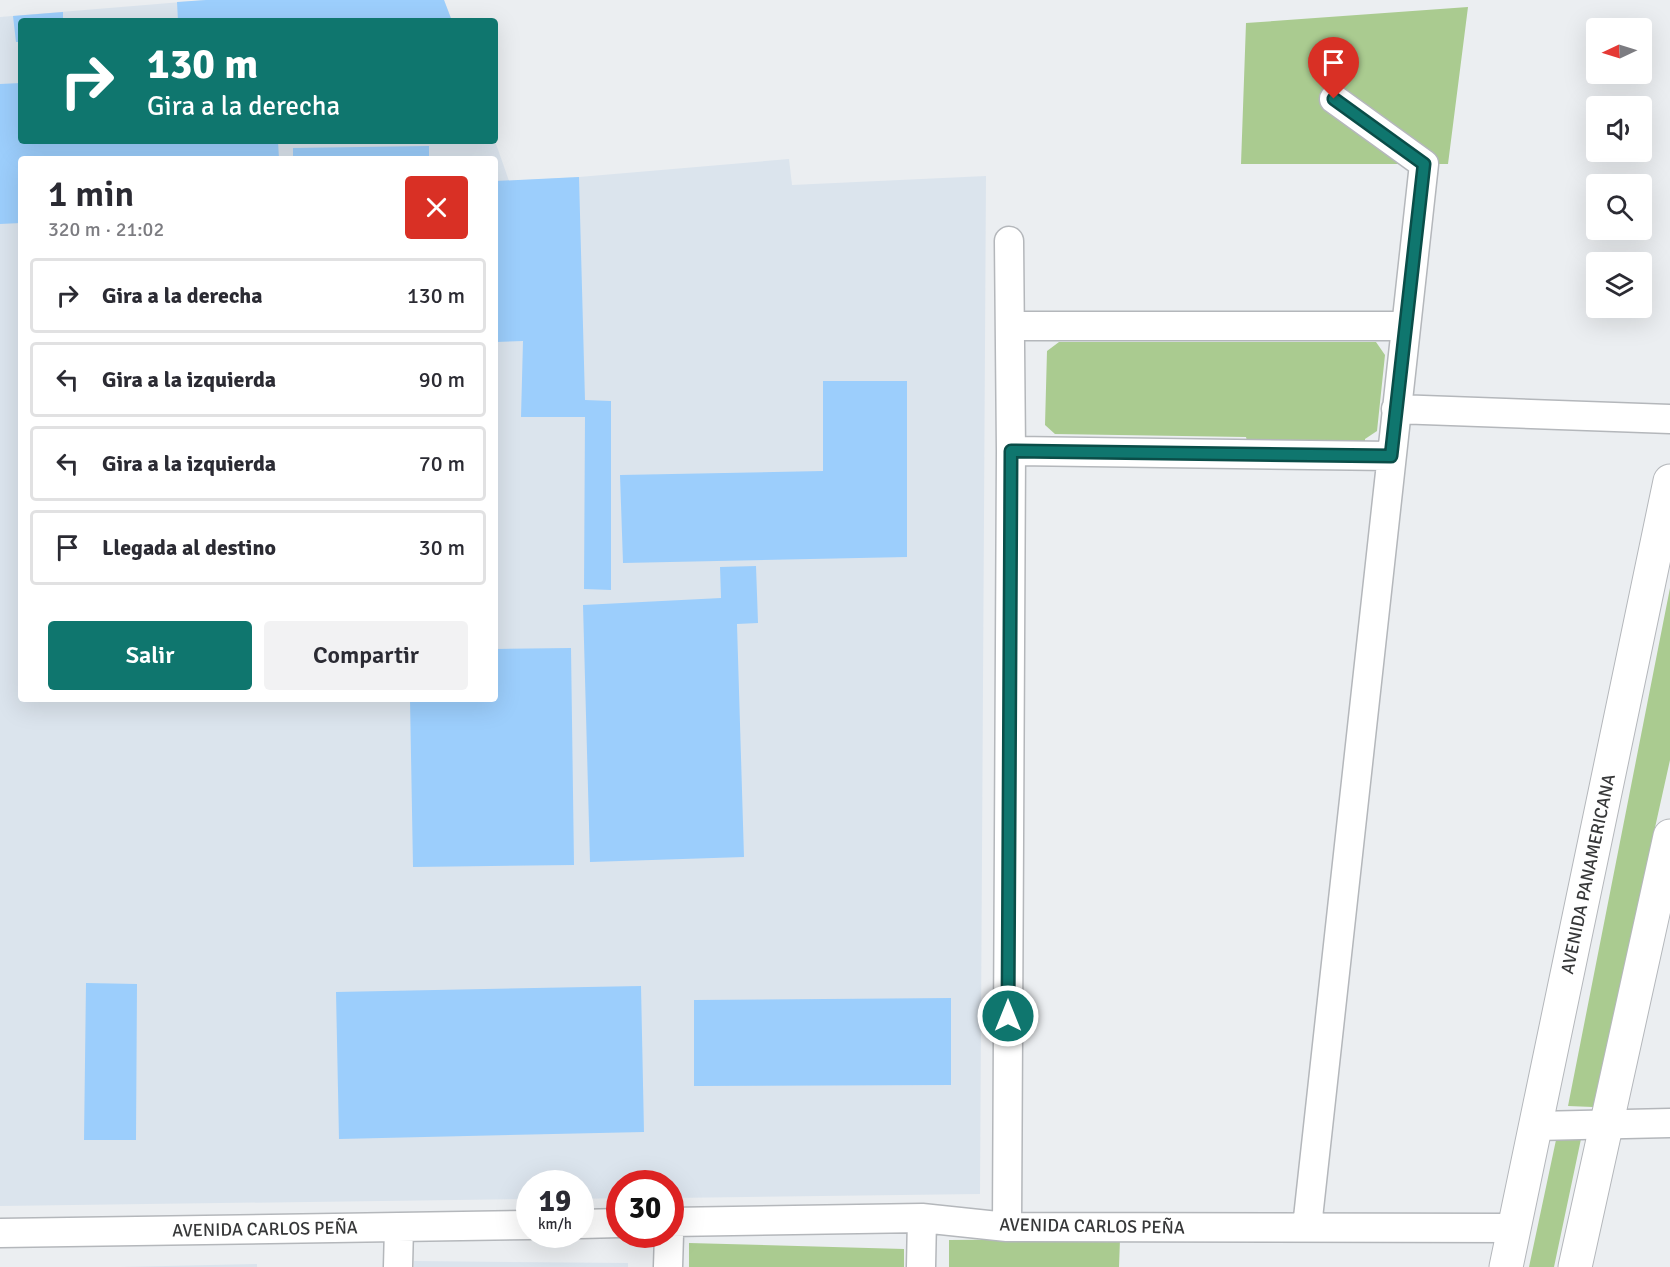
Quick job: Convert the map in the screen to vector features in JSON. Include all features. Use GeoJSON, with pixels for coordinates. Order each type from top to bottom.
{"type":"FeatureCollection","features":[{"type":"Feature","properties":{"kind":"main road","name":"AVENIDA PANAMERICANA"},"geometry":{"type":"LineString","coordinates":[[1506,1267],[1670,481]]}},
{"type":"Feature","properties":{"kind":"main road"},"geometry":{"type":"LineString","coordinates":[[1575,1267],[1670,836]]}},
{"type":"Feature","properties":{"kind":"street"},"geometry":{"type":"LineString","coordinates":[[1306,1227],[1424,164],[1334,99]]}},
{"type":"Feature","properties":{"kind":"street"},"geometry":{"type":"LineString","coordinates":[[1007,1227],[1011,451],[1009,241]]}},
{"type":"Feature","properties":{"kind":"street"},"geometry":{"type":"LineString","coordinates":[[1010,327],[1405,326]]}},
{"type":"Feature","properties":{"kind":"street"},"geometry":{"type":"LineString","coordinates":[[1396,409],[1670,419]]}},
{"type":"Feature","properties":{"kind":"street"},"geometry":{"type":"LineString","coordinates":[[1011,451],[1391,456]]}},
{"type":"Feature","properties":{"kind":"street"},"geometry":{"type":"LineString","coordinates":[[1536,1126],[1670,1123]]}},
{"type":"Feature","properties":{"kind":"street"},"geometry":{"type":"LineString","coordinates":[[921,1267],[922,1218]]}},
{"type":"Feature","properties":{"kind":"street","name":"AVENIDA CARLOS PEÑA"},"geometry":{"type":"LineString","coordinates":[[684,1222],[922,1218],[1007,1227],[1514,1228]]}},
{"type":"Feature","properties":{"kind":"street","name":"AVENIDA CARLOS PEÑA"},"geometry":{"type":"LineString","coordinates":[[0,1233],[516,1225]]}},
{"type":"Feature","properties":{"kind":"street"},"geometry":{"type":"LineString","coordinates":[[398,1267],[399,1227]]}},
{"type":"Feature","properties":{"kind":"street"},"geometry":{"type":"LineString","coordinates":[[668,1267],[669,1248]]}},
{"type":"Feature","properties":{"kind":"shaded area"},"geometry":{"type":"Polygon","coordinates":[[[206,0],[444,0],[451,18],[18,18],[18,144],[496,144],[509,181],[789,159],[792,185],[986,176],[980,1194],[684,1198],[684,1170],[606,1170],[606,1198],[594,1199],[594,1170],[516,1170],[516,1199],[0,1206],[0,17],[206,0]]]}},
{"type":"Feature","properties":{"kind":"shaded area"},"geometry":{"type":"Polygon","coordinates":[[[414,1261],[628,1263],[628,1267],[414,1267],[414,1261]]]}},
{"type":"Feature","properties":{"kind":"shaded area"},"geometry":{"type":"Polygon","coordinates":[[[257,1264],[257,1267],[120,1267],[257,1264]]]}},
{"type":"Feature","properties":{"kind":"green space"},"geometry":{"type":"Polygon","coordinates":[[[1468,7],[1448,164],[1241,164],[1246,23],[1468,7]]]}},
{"type":"Feature","properties":{"kind":"green space"},"geometry":{"type":"Polygon","coordinates":[[[1059,342],[1376,342],[1385,355],[1377,431],[1365,439],[1365,443],[1247,441],[1246,437],[1055,434],[1045,425],[1047,351],[1059,342]]]}},
{"type":"Feature","properties":{"kind":"green space"},"geometry":{"type":"Polygon","coordinates":[[[1670,588],[1670,760],[1593,1107],[1568,1106],[1670,588]]]}},
{"type":"Feature","properties":{"kind":"green space"},"geometry":{"type":"Polygon","coordinates":[[[1581,1139],[1554,1267],[1529,1267],[1556,1140],[1581,1139]]]}},
{"type":"Feature","properties":{"kind":"green space"},"geometry":{"type":"Polygon","coordinates":[[[1120,1239],[1119,1267],[949,1267],[949,1240],[1120,1239]]]}},
{"type":"Feature","properties":{"kind":"green space"},"geometry":{"type":"Polygon","coordinates":[[[689,1243],[904,1249],[904,1267],[689,1267],[689,1243]]]}},
{"type":"Feature","properties":{"kind":"building"},"geometry":{"type":"Polygon","coordinates":[[[444,0],[451,18],[178,18],[177,2],[444,0]]]}},
{"type":"Feature","properties":{"kind":"building"},"geometry":{"type":"Polygon","coordinates":[[[63,12],[63,18],[18,18],[18,42],[16,42],[13,16],[63,12]]]}},
{"type":"Feature","properties":{"kind":"building"},"geometry":{"type":"Polygon","coordinates":[[[18,83],[18,144],[278,144],[279,156],[18,156],[18,223],[0,224],[0,84],[18,83]]]}},
{"type":"Feature","properties":{"kind":"building"},"geometry":{"type":"Polygon","coordinates":[[[429,146],[429,156],[293,156],[293,148],[429,146]]]}},
{"type":"Feature","properties":{"kind":"building"},"geometry":{"type":"Polygon","coordinates":[[[579,177],[585,400],[611,401],[611,590],[584,589],[585,417],[521,417],[523,341],[498,342],[498,181],[579,177]]]}},
{"type":"Feature","properties":{"kind":"building"},"geometry":{"type":"Polygon","coordinates":[[[823,381],[907,381],[907,557],[623,563],[620,475],[823,471],[823,381]]]}},
{"type":"Feature","properties":{"kind":"building"},"geometry":{"type":"Polygon","coordinates":[[[756,566],[758,623],[737,624],[744,857],[590,862],[583,605],[721,598],[720,567],[756,566]]]}},
{"type":"Feature","properties":{"kind":"building"},"geometry":{"type":"Polygon","coordinates":[[[571,648],[574,865],[413,867],[410,702],[498,702],[498,649],[571,648]]]}},
{"type":"Feature","properties":{"kind":"building"},"geometry":{"type":"Polygon","coordinates":[[[86,983],[137,984],[136,1140],[84,1140],[86,983]]]}},
{"type":"Feature","properties":{"kind":"building"},"geometry":{"type":"Polygon","coordinates":[[[641,986],[644,1132],[339,1139],[336,992],[641,986]]]}},
{"type":"Feature","properties":{"kind":"building"},"geometry":{"type":"Polygon","coordinates":[[[951,998],[951,1085],[694,1086],[694,1000],[951,998]]]}},
{"type":"Feature","properties":{"kind":"route"},"geometry":{"type":"LineString","coordinates":[[1008,1016],[1011,451],[1391,456],[1424,164],[1334,99]]}}]}
